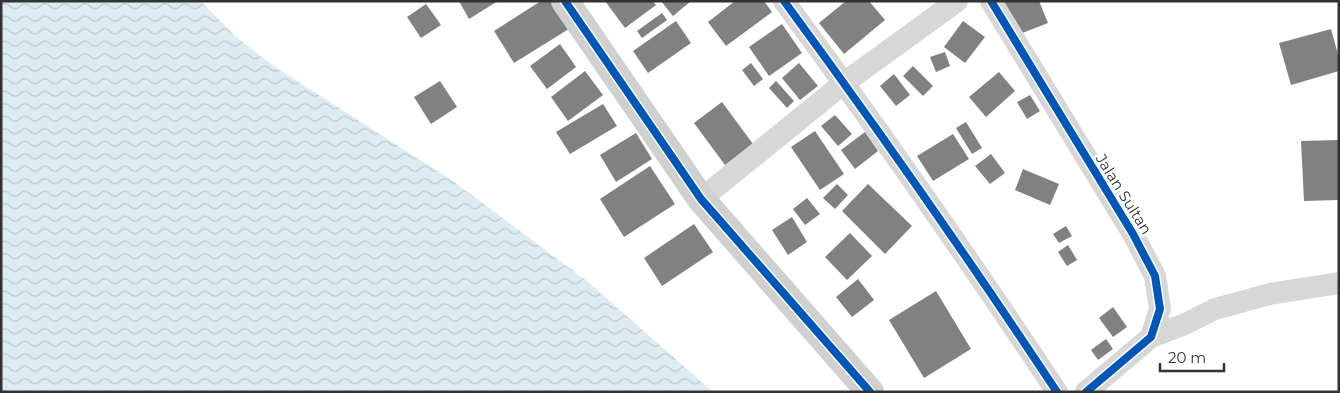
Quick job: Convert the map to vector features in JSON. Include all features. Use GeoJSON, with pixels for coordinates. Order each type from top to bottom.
{"type":"FeatureCollection","features":[{"type":"Feature","properties":{"kind":"street"},"geometry":{"type":"LineString","coordinates":[[566,1],[702,199],[870,392]]}},
{"type":"Feature","properties":{"kind":"street"},"geometry":{"type":"LineString","coordinates":[[784,1],[995,297],[1057,392]]}},
{"type":"Feature","properties":{"kind":"street"},"geometry":{"type":"LineString","coordinates":[[702,199],[844,83],[957,1]]}},
{"type":"Feature","properties":{"kind":"street","name":"Jalan Sultan"},"geometry":{"type":"LineString","coordinates":[[990,1],[1105,190],[1134,234],[1155,276],[1160,309],[1151,337]]}},
{"type":"Feature","properties":{"kind":"street"},"geometry":{"type":"LineString","coordinates":[[1086,392],[1151,337],[1185,324],[1215,309],[1270,294],[1339,283]]}},
{"type":"Feature","properties":{"kind":"water"},"geometry":{"type":"Polygon","coordinates":[[[1,1],[201,1],[234,35],[272,65],[453,181],[587,281],[713,392],[1,392],[1,1]]]}},
{"type":"Feature","properties":{"kind":"building"},"geometry":{"type":"Polygon","coordinates":[[[459,1],[498,1],[469,19],[459,1]]]}},
{"type":"Feature","properties":{"kind":"building"},"geometry":{"type":"Polygon","coordinates":[[[541,1],[556,1],[572,27],[514,63],[494,31],[541,1]]]}},
{"type":"Feature","properties":{"kind":"building"},"geometry":{"type":"Polygon","coordinates":[[[605,1],[653,1],[656,5],[625,28],[605,1]]]}},
{"type":"Feature","properties":{"kind":"building"},"geometry":{"type":"Polygon","coordinates":[[[661,1],[691,1],[673,16],[661,1]]]}},
{"type":"Feature","properties":{"kind":"building"},"geometry":{"type":"Polygon","coordinates":[[[735,1],[764,1],[772,12],[726,46],[708,22],[735,1]]]}},
{"type":"Feature","properties":{"kind":"building"},"geometry":{"type":"Polygon","coordinates":[[[846,1],[869,1],[885,20],[844,54],[819,23],[846,1]]]}},
{"type":"Feature","properties":{"kind":"building"},"geometry":{"type":"Polygon","coordinates":[[[1001,1],[1039,1],[1048,23],[1015,36],[1001,1]]]}},
{"type":"Feature","properties":{"kind":"building"},"geometry":{"type":"Polygon","coordinates":[[[426,4],[441,25],[421,38],[407,17],[426,4]]]}},
{"type":"Feature","properties":{"kind":"building"},"geometry":{"type":"Polygon","coordinates":[[[662,13],[667,20],[642,38],[637,31],[662,13]]]}},
{"type":"Feature","properties":{"kind":"building"},"geometry":{"type":"Polygon","coordinates":[[[676,21],[691,43],[648,73],[633,51],[676,21]]]}},
{"type":"Feature","properties":{"kind":"building"},"geometry":{"type":"Polygon","coordinates":[[[963,21],[985,37],[965,63],[944,47],[963,21]]]}},
{"type":"Feature","properties":{"kind":"building"},"geometry":{"type":"Polygon","coordinates":[[[782,24],[802,53],[769,76],[749,47],[782,24]]]}},
{"type":"Feature","properties":{"kind":"building"},"geometry":{"type":"Polygon","coordinates":[[[1331,29],[1339,58],[1339,71],[1291,85],[1279,43],[1331,29]]]}},
{"type":"Feature","properties":{"kind":"building"},"geometry":{"type":"Polygon","coordinates":[[[560,44],[576,67],[547,89],[530,66],[560,44]]]}},
{"type":"Feature","properties":{"kind":"building"},"geometry":{"type":"Polygon","coordinates":[[[945,52],[950,66],[936,72],[930,57],[945,52]]]}},
{"type":"Feature","properties":{"kind":"building"},"geometry":{"type":"Polygon","coordinates":[[[751,63],[763,79],[754,86],[742,70],[751,63]]]}},
{"type":"Feature","properties":{"kind":"building"},"geometry":{"type":"Polygon","coordinates":[[[799,63],[818,86],[800,100],[782,78],[799,63]]]}},
{"type":"Feature","properties":{"kind":"building"},"geometry":{"type":"Polygon","coordinates":[[[913,66],[933,86],[923,96],[903,76],[913,66]]]}},
{"type":"Feature","properties":{"kind":"building"},"geometry":{"type":"Polygon","coordinates":[[[585,71],[603,95],[568,121],[551,97],[585,71]]]}},
{"type":"Feature","properties":{"kind":"building"},"geometry":{"type":"Polygon","coordinates":[[[999,72],[1015,91],[986,117],[969,97],[999,72]]]}},
{"type":"Feature","properties":{"kind":"building"},"geometry":{"type":"Polygon","coordinates":[[[894,74],[910,95],[896,106],[880,86],[894,74]]]}},
{"type":"Feature","properties":{"kind":"building"},"geometry":{"type":"Polygon","coordinates":[[[440,81],[457,107],[431,124],[414,97],[440,81]]]}},
{"type":"Feature","properties":{"kind":"building"},"geometry":{"type":"Polygon","coordinates":[[[776,81],[794,101],[787,108],[769,88],[776,81]]]}},
{"type":"Feature","properties":{"kind":"building"},"geometry":{"type":"Polygon","coordinates":[[[1030,95],[1040,111],[1027,119],[1017,102],[1030,95]]]}},
{"type":"Feature","properties":{"kind":"building"},"geometry":{"type":"Polygon","coordinates":[[[722,102],[753,144],[725,165],[694,123],[722,102]]]}},
{"type":"Feature","properties":{"kind":"building"},"geometry":{"type":"Polygon","coordinates":[[[603,104],[617,126],[570,154],[556,132],[603,104]]]}},
{"type":"Feature","properties":{"kind":"building"},"geometry":{"type":"Polygon","coordinates":[[[835,115],[852,134],[838,146],[821,126],[835,115]]]}},
{"type":"Feature","properties":{"kind":"building"},"geometry":{"type":"Polygon","coordinates":[[[966,122],[982,148],[972,154],[956,128],[966,122]]]}},
{"type":"Feature","properties":{"kind":"building"},"geometry":{"type":"Polygon","coordinates":[[[815,131],[844,174],[820,190],[791,147],[815,131]]]}},
{"type":"Feature","properties":{"kind":"building"},"geometry":{"type":"Polygon","coordinates":[[[865,132],[878,151],[855,169],[841,150],[865,132]]]}},
{"type":"Feature","properties":{"kind":"building"},"geometry":{"type":"Polygon","coordinates":[[[636,133],[652,159],[616,182],[600,155],[636,133]]]}},
{"type":"Feature","properties":{"kind":"building"},"geometry":{"type":"Polygon","coordinates":[[[953,134],[969,159],[933,181],[917,156],[953,134]]]}},
{"type":"Feature","properties":{"kind":"building"},"geometry":{"type":"Polygon","coordinates":[[[1339,140],[1339,200],[1304,201],[1301,141],[1339,140]]]}},
{"type":"Feature","properties":{"kind":"building"},"geometry":{"type":"Polygon","coordinates":[[[991,154],[1005,173],[990,184],[975,166],[991,154]]]}},
{"type":"Feature","properties":{"kind":"building"},"geometry":{"type":"Polygon","coordinates":[[[650,166],[675,204],[624,237],[600,199],[650,166]]]}},
{"type":"Feature","properties":{"kind":"building"},"geometry":{"type":"Polygon","coordinates":[[[1023,169],[1059,184],[1050,205],[1015,190],[1023,169]]]}},
{"type":"Feature","properties":{"kind":"building"},"geometry":{"type":"Polygon","coordinates":[[[837,184],[848,195],[835,209],[823,198],[837,184]]]}},
{"type":"Feature","properties":{"kind":"building"},"geometry":{"type":"Polygon","coordinates":[[[868,184],[912,226],[885,254],[842,211],[868,184]]]}},
{"type":"Feature","properties":{"kind":"building"},"geometry":{"type":"Polygon","coordinates":[[[807,198],[820,214],[805,225],[793,209],[807,198]]]}},
{"type":"Feature","properties":{"kind":"building"},"geometry":{"type":"Polygon","coordinates":[[[792,217],[807,242],[788,255],[772,230],[792,217]]]}},
{"type":"Feature","properties":{"kind":"building"},"geometry":{"type":"Polygon","coordinates":[[[694,224],[713,252],[662,286],[644,258],[694,224]]]}},
{"type":"Feature","properties":{"kind":"building"},"geometry":{"type":"Polygon","coordinates":[[[1066,226],[1072,236],[1059,243],[1053,234],[1066,226]]]}},
{"type":"Feature","properties":{"kind":"building"},"geometry":{"type":"Polygon","coordinates":[[[850,233],[872,256],[847,280],[825,257],[850,233]]]}},
{"type":"Feature","properties":{"kind":"building"},"geometry":{"type":"Polygon","coordinates":[[[1068,245],[1077,260],[1067,266],[1058,252],[1068,245]]]}},
{"type":"Feature","properties":{"kind":"building"},"geometry":{"type":"Polygon","coordinates":[[[858,279],[874,300],[852,317],[836,297],[858,279]]]}},
{"type":"Feature","properties":{"kind":"building"},"geometry":{"type":"Polygon","coordinates":[[[936,291],[971,349],[924,378],[889,320],[936,291]]]}},
{"type":"Feature","properties":{"kind":"building"},"geometry":{"type":"Polygon","coordinates":[[[1113,307],[1127,327],[1113,337],[1099,318],[1113,307]]]}},
{"type":"Feature","properties":{"kind":"building"},"geometry":{"type":"Polygon","coordinates":[[[1106,339],[1113,349],[1098,360],[1091,350],[1106,339]]]}},
{"type":"Feature","properties":{"kind":"cycle path"},"geometry":{"type":"LineString","coordinates":[[565,1],[701,199],[870,392]]}},
{"type":"Feature","properties":{"kind":"cycle path"},"geometry":{"type":"LineString","coordinates":[[784,1],[923,195],[1057,392]]}},
{"type":"Feature","properties":{"kind":"cycle path"},"geometry":{"type":"LineString","coordinates":[[991,1],[1133,234],[1155,276],[1160,309],[1151,337],[1086,392]]}}]}
